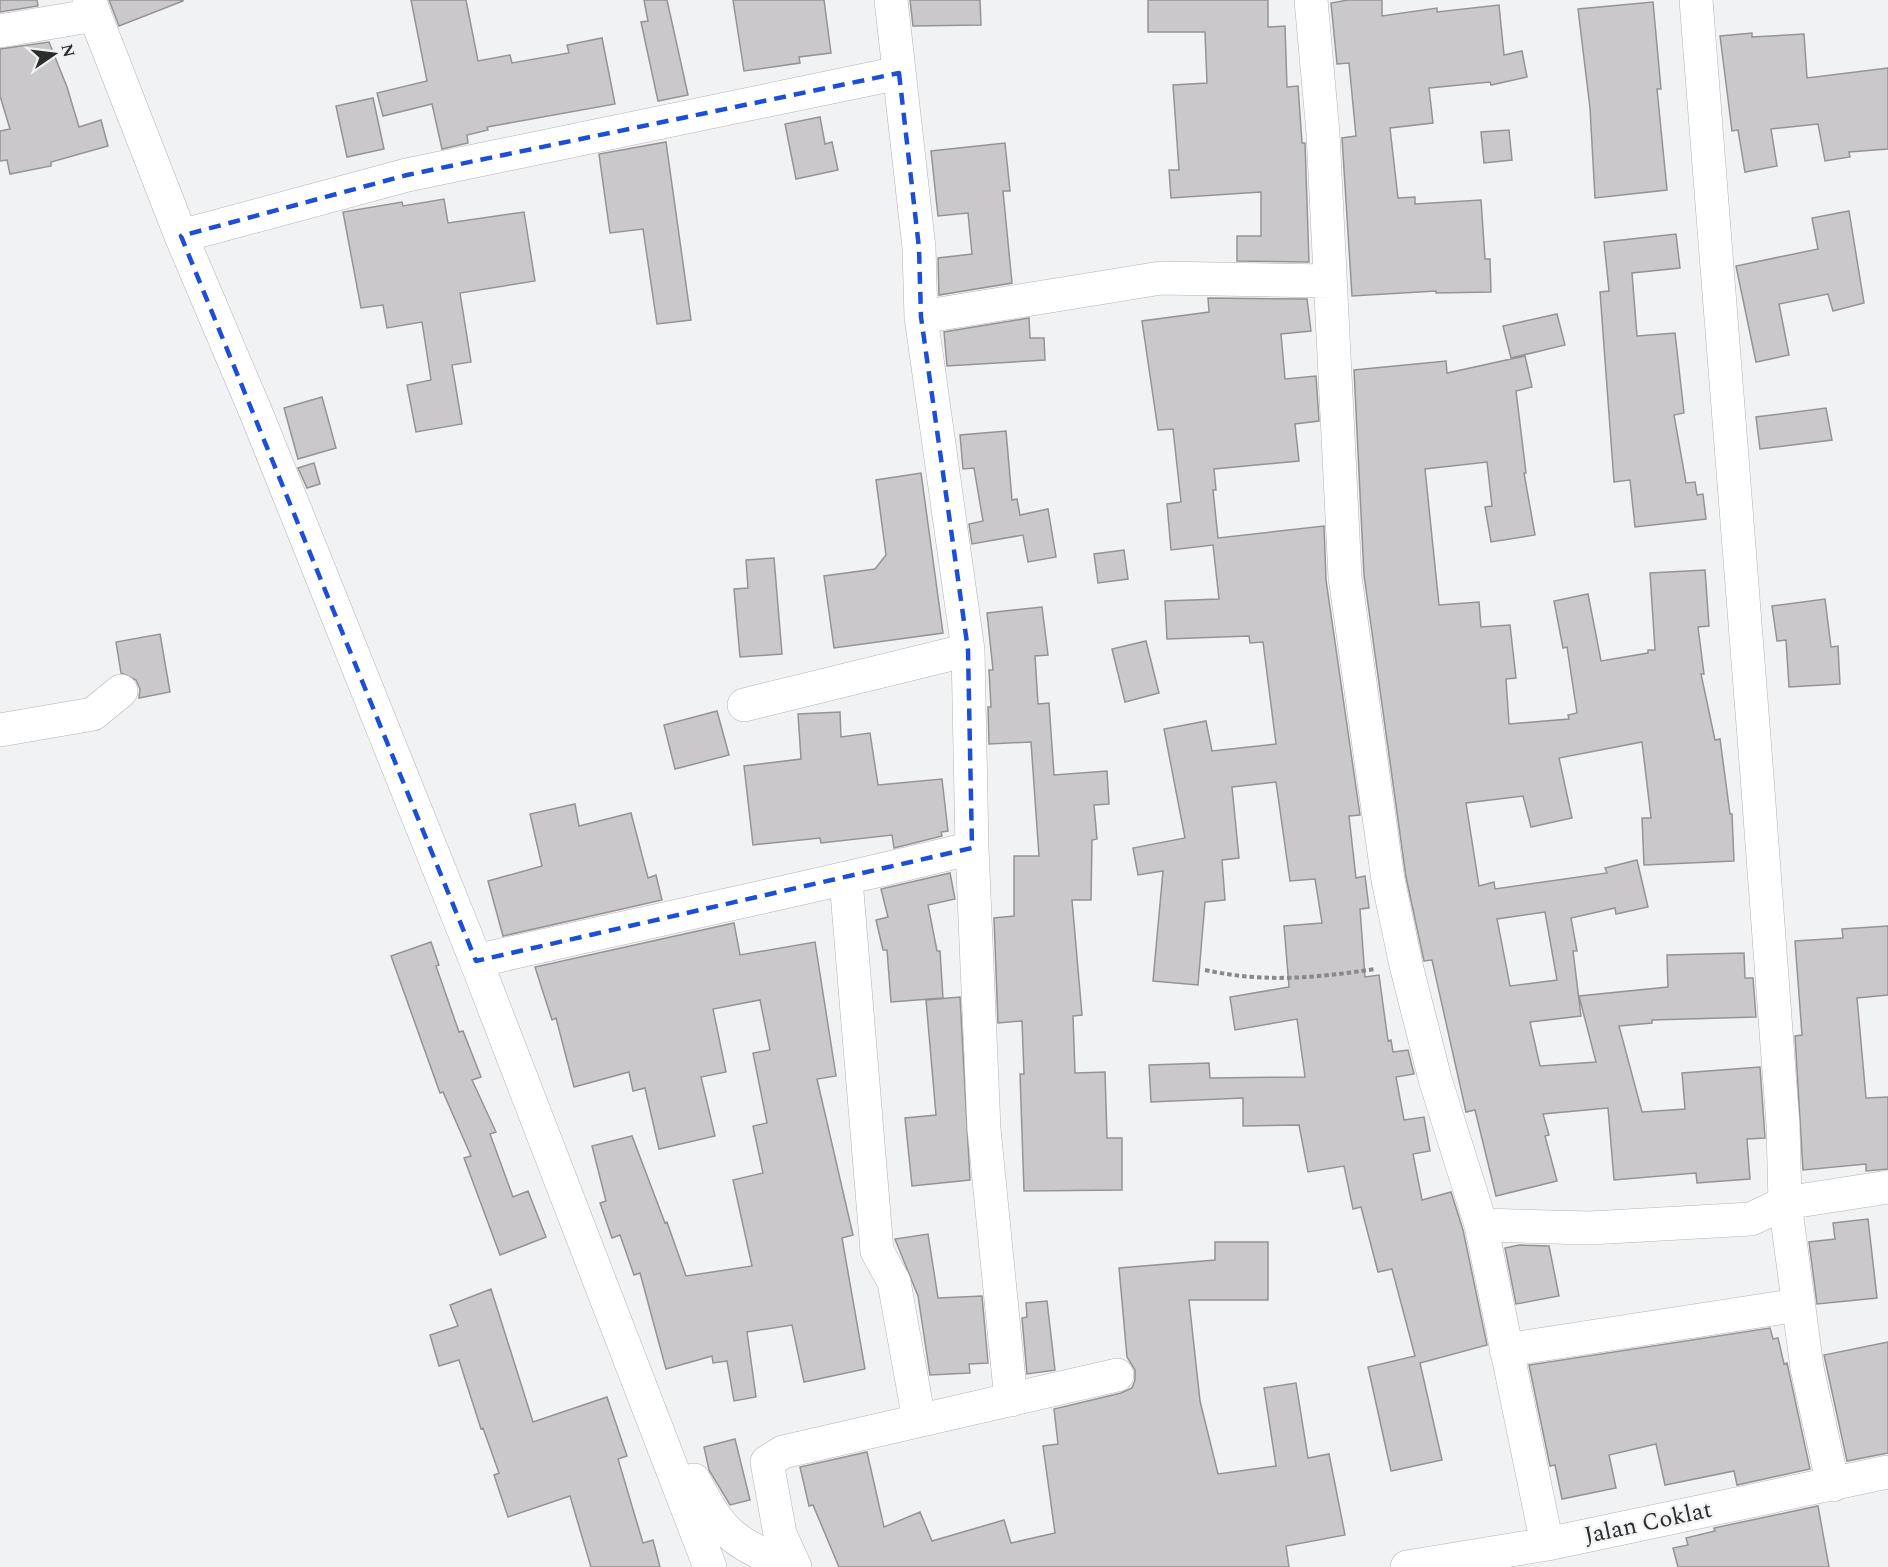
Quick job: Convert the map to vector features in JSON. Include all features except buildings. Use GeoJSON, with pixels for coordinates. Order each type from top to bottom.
{"type":"FeatureCollection","features":[{"type":"Feature","properties":{"kind":"street"},"geometry":{"type":"LineString","coordinates":[[891,0],[919,248],[921,317],[968,650],[972,848],[984,1129],[1011,1400]]}},
{"type":"Feature","properties":{"kind":"street"},"geometry":{"type":"LineString","coordinates":[[1311,0],[1323,133],[1345,577],[1389,880],[1406,965],[1435,1079],[1481,1225],[1547,1544]]}},
{"type":"Feature","properties":{"kind":"street"},"geometry":{"type":"LineString","coordinates":[[1696,0],[1783,1125],[1785,1203],[1807,1368],[1833,1485]]}},
{"type":"Feature","properties":{"kind":"street"},"geometry":{"type":"LineString","coordinates":[[0,31],[92,8],[181,236],[257,416],[476,961],[591,1266],[710,1567]]}},
{"type":"Feature","properties":{"kind":"street"},"geometry":{"type":"LineString","coordinates":[[181,236],[407,175],[899,73]]}},
{"type":"Feature","properties":{"kind":"street"},"geometry":{"type":"LineString","coordinates":[[921,317],[1161,278],[1329,281]]}},
{"type":"Feature","properties":{"kind":"street"},"geometry":{"type":"LineString","coordinates":[[744,705],[968,650]]}},
{"type":"Feature","properties":{"kind":"street"},"geometry":{"type":"LineString","coordinates":[[0,730],[93,714],[121,691]]}},
{"type":"Feature","properties":{"kind":"street"},"geometry":{"type":"LineString","coordinates":[[476,961],[730,903],[846,880],[972,848]]}},
{"type":"Feature","properties":{"kind":"street"},"geometry":{"type":"LineString","coordinates":[[846,880],[877,1251],[894,1282],[919,1420]]}},
{"type":"Feature","properties":{"kind":"street"},"geometry":{"type":"LineString","coordinates":[[1481,1225],[1590,1228],[1751,1219],[1785,1203],[1888,1187]]}},
{"type":"Feature","properties":{"kind":"street"},"geometry":{"type":"LineString","coordinates":[[591,1266],[619,1303],[632,1328],[691,1474],[712,1515],[728,1534],[744,1546],[794,1567]]}},
{"type":"Feature","properties":{"kind":"street"},"geometry":{"type":"LineString","coordinates":[[1506,1350],[1798,1305]]}},
{"type":"Feature","properties":{"kind":"street"},"geometry":{"type":"LineString","coordinates":[[794,1567],[780,1534],[767,1462],[783,1452],[1117,1374]]}},
{"type":"Feature","properties":{"kind":"street","name":"Jalan Coklat"},"geometry":{"type":"LineString","coordinates":[[1407,1567],[1547,1544],[1888,1472]]}},
{"type":"Feature","properties":{"kind":"path"},"geometry":{"type":"LineString","coordinates":[[1204,970],[1246,977],[1294,980],[1406,965]]}},
{"type":"Feature","properties":{"kind":"highlighted area"},"geometry":{"type":"Polygon","coordinates":[[[899,73],[919,248],[921,317],[968,650],[972,848],[476,961],[181,236],[407,175],[899,73]]]}}]}
